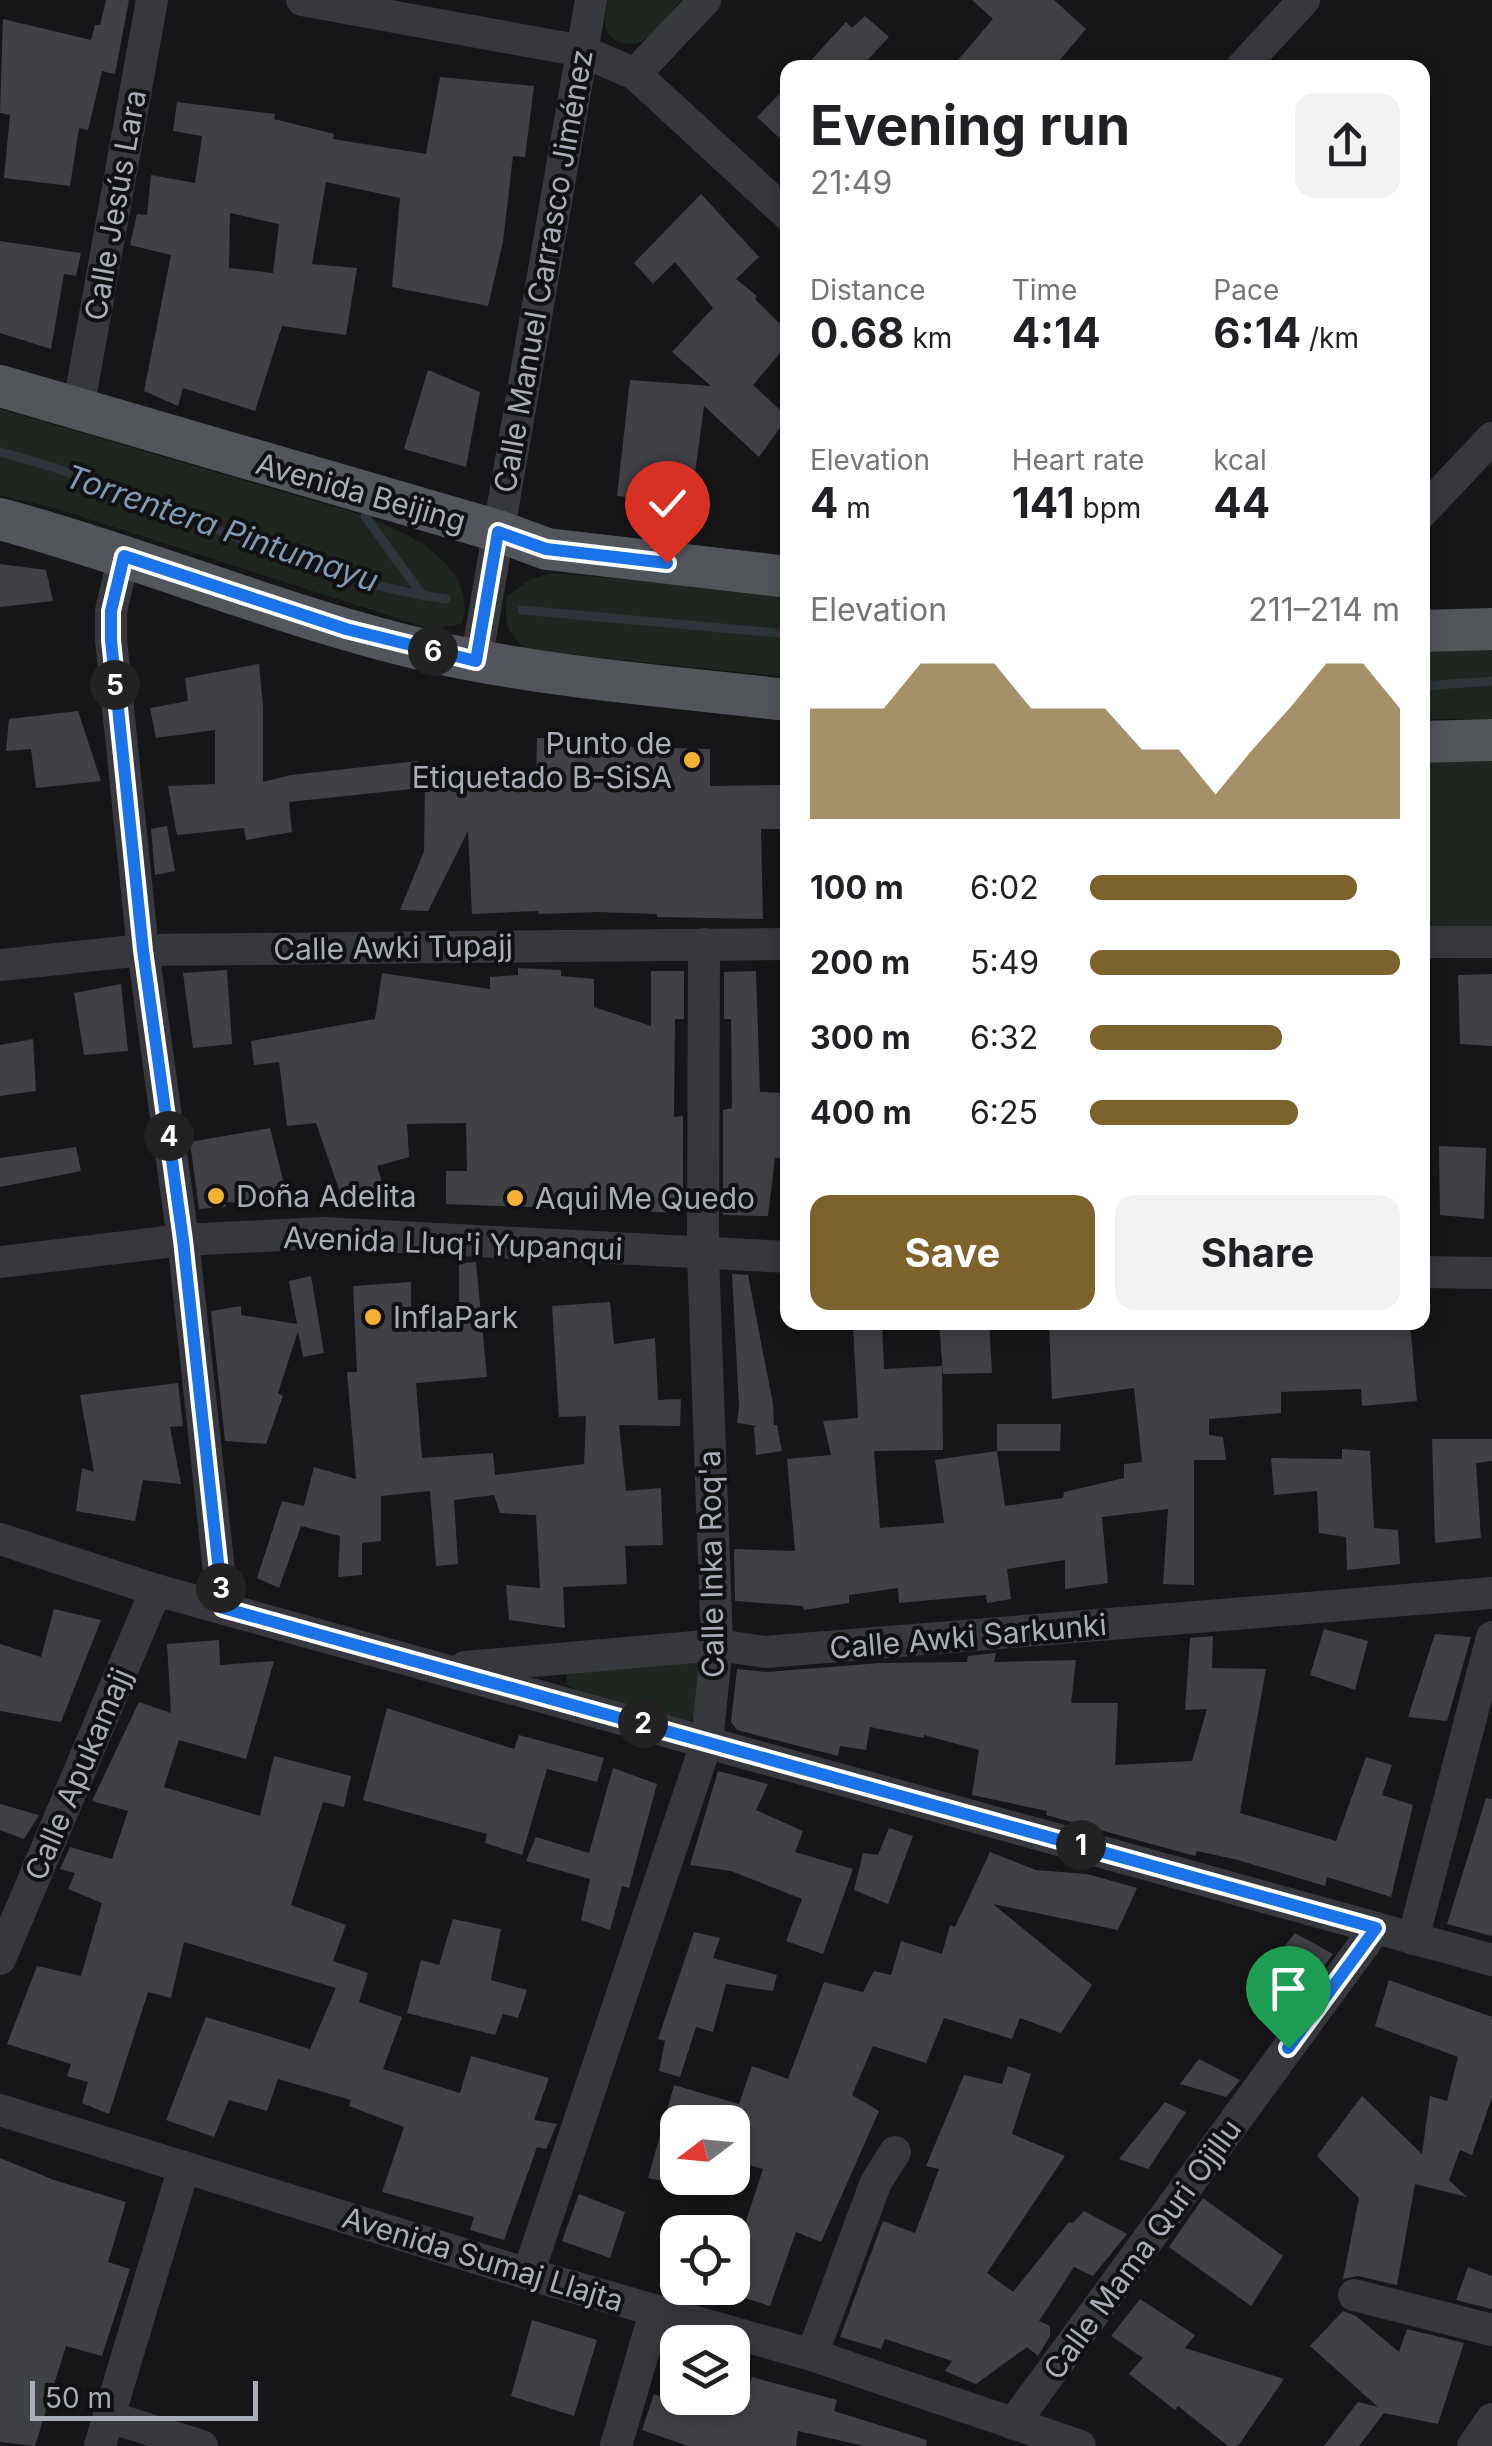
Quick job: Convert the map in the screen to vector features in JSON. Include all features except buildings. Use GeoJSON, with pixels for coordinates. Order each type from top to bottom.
{"type":"FeatureCollection","features":[{"type":"Feature","properties":{"kind":"main road","name":"Avenida Beijing"},"geometry":{"type":"LineString","coordinates":[[0,386],[546,549],[780,576]]}},
{"type":"Feature","properties":{"kind":"main road"},"geometry":{"type":"LineString","coordinates":[[0,519],[346,629],[476,661],[547,673],[780,699]]}},
{"type":"Feature","properties":{"kind":"main road"},"geometry":{"type":"LineString","coordinates":[[1430,631],[1492,629]]}},
{"type":"Feature","properties":{"kind":"main road"},"geometry":{"type":"LineString","coordinates":[[1430,742],[1492,740]]}},
{"type":"Feature","properties":{"kind":"street","name":"Calle Jesús Lara"},"geometry":{"type":"LineString","coordinates":[[78,410],[152,0]]}},
{"type":"Feature","properties":{"kind":"street"},"geometry":{"type":"LineString","coordinates":[[302,0],[582,52],[634,74],[780,207]]}},
{"type":"Feature","properties":{"kind":"street","name":"Calle Manuel Carrasco Jiménez"},"geometry":{"type":"LineString","coordinates":[[476,661],[591,0]]}},
{"type":"Feature","properties":{"kind":"street"},"geometry":{"type":"LineString","coordinates":[[634,74],[706,0]]}},
{"type":"Feature","properties":{"kind":"street"},"geometry":{"type":"LineString","coordinates":[[1248,60],[1304,0]]}},
{"type":"Feature","properties":{"kind":"street"},"geometry":{"type":"LineString","coordinates":[[1430,504],[1492,438]]}},
{"type":"Feature","properties":{"kind":"street"},"geometry":{"type":"LineString","coordinates":[[124,556],[111,611],[111,640],[143,950],[183,1240],[223,1608]]}},
{"type":"Feature","properties":{"kind":"street"},"geometry":{"type":"LineString","coordinates":[[1430,942],[1492,942]]}},
{"type":"Feature","properties":{"kind":"street","name":"Calle Inka Roq'a"},"geometry":{"type":"LineString","coordinates":[[528,2274],[707,1741],[717,1645],[704,1255],[704,944]]}},
{"type":"Feature","properties":{"kind":"street","name":"Calle Awki Tupajj"},"geometry":{"type":"LineString","coordinates":[[0,964],[143,950],[780,944]]}},
{"type":"Feature","properties":{"kind":"street","name":"Avenida Lluq'i Yupanqui"},"geometry":{"type":"LineString","coordinates":[[0,1262],[183,1240],[323,1233],[780,1257]]}},
{"type":"Feature","properties":{"kind":"street"},"geometry":{"type":"LineString","coordinates":[[1430,1272],[1492,1273]]}},
{"type":"Feature","properties":{"kind":"street"},"geometry":{"type":"LineString","coordinates":[[0,1540],[156,1590],[1492,1960]]}},
{"type":"Feature","properties":{"kind":"street","name":"Calle Apukamajj"},"geometry":{"type":"LineString","coordinates":[[0,1959],[156,1590]]}},
{"type":"Feature","properties":{"kind":"street","name":"Calle Awki Sarkunki"},"geometry":{"type":"LineString","coordinates":[[444,1669],[717,1645],[765,1652],[1492,1593]]}},
{"type":"Feature","properties":{"kind":"street"},"geometry":{"type":"LineString","coordinates":[[1414,1940],[1492,1637]]}},
{"type":"Feature","properties":{"kind":"street"},"geometry":{"type":"LineString","coordinates":[[564,1702],[553,1679],[556,1666],[565,1657]]}},
{"type":"Feature","properties":{"kind":"street","name":"Calle Mama Quri Ojjllu"},"geometry":{"type":"LineString","coordinates":[[1014,2424],[1376,1928]]}},
{"type":"Feature","properties":{"kind":"street","name":"Avenida Sumaj Llajta"},"geometry":{"type":"LineString","coordinates":[[0,2110],[528,2274],[812,2355],[1080,2446]]}},
{"type":"Feature","properties":{"kind":"street"},"geometry":{"type":"LineString","coordinates":[[812,2355],[876,2182],[895,2152]]}},
{"type":"Feature","properties":{"kind":"street"},"geometry":{"type":"LineString","coordinates":[[184,2167],[105,2432],[202,2446]]}},
{"type":"Feature","properties":{"kind":"street"},"geometry":{"type":"LineString","coordinates":[[1354,2294],[1492,2330]]}},
{"type":"Feature","properties":{"kind":"street"},"geometry":{"type":"LineString","coordinates":[[616,2446],[655,2312]]}},
{"type":"Feature","properties":{"kind":"street"},"geometry":{"type":"LineString","coordinates":[[1473,2446],[1492,2419]]}},
{"type":"Feature","properties":{"kind":"shaded area"},"geometry":{"type":"Polygon","coordinates":[[[608,0],[681,0],[653,33],[630,44],[613,39],[606,30],[608,0]]]}},
{"type":"Feature","properties":{"kind":"shaded area"},"geometry":{"type":"Polygon","coordinates":[[[0,409],[382,523],[420,542],[450,569],[465,603],[462,624],[431,629],[54,508],[0,495],[0,409]]]}},
{"type":"Feature","properties":{"kind":"shaded area"},"geometry":{"type":"Polygon","coordinates":[[[554,573],[780,594],[780,676],[527,650],[508,626],[506,613],[507,596],[531,579],[554,573]]]}},
{"type":"Feature","properties":{"kind":"shaded area"},"geometry":{"type":"Polygon","coordinates":[[[1492,639],[1492,719],[1430,719],[1430,641],[1492,639]]]}},
{"type":"Feature","properties":{"kind":"shaded area"},"geometry":{"type":"Polygon","coordinates":[[[1492,761],[1492,930],[1430,929],[1430,763],[1492,761]]]}},
{"type":"Feature","properties":{"kind":"shaded area"},"geometry":{"type":"Polygon","coordinates":[[[693,1659],[701,1664],[696,1716],[688,1721],[575,1690],[567,1684],[566,1675],[573,1669],[693,1659]]]}},
{"type":"Feature","properties":{"kind":"waterway","name":"Torrentera Pintumayu"},"geometry":{"type":"LineString","coordinates":[[0,452],[112,488],[331,572],[446,599]]}},
{"type":"Feature","properties":{"kind":"waterway"},"geometry":{"type":"LineString","coordinates":[[365,516],[423,596]]}},
{"type":"Feature","properties":{"kind":"waterway","name":"Torrentera Pintumayu"},"geometry":{"type":"LineString","coordinates":[[522,610],[780,633]]}},
{"type":"Feature","properties":{"kind":"waterway","name":"Torrentera Pintumayu"},"geometry":{"type":"LineString","coordinates":[[1430,685],[1492,681]]}},
{"type":"Feature","properties":{"kind":"place","name":"Punto de Etiquetado B-SiSA"},"geometry":{"type":"Point","coordinates":[692,760]}},
{"type":"Feature","properties":{"kind":"place","name":"Doña Adelita"},"geometry":{"type":"Point","coordinates":[216,1196]}},
{"type":"Feature","properties":{"kind":"place","name":"Aqui Me Quedo"},"geometry":{"type":"Point","coordinates":[515,1198]}},
{"type":"Feature","properties":{"kind":"place","name":"InflaPark"},"geometry":{"type":"Point","coordinates":[373,1317]}},
{"type":"Feature","properties":{"kind":"route"},"geometry":{"type":"LineString","coordinates":[[667,563],[546,549],[498,532],[476,661],[346,629],[124,556],[111,611],[111,640],[143,950],[183,1240],[223,1608],[1376,1928],[1288,2048]]}}]}
